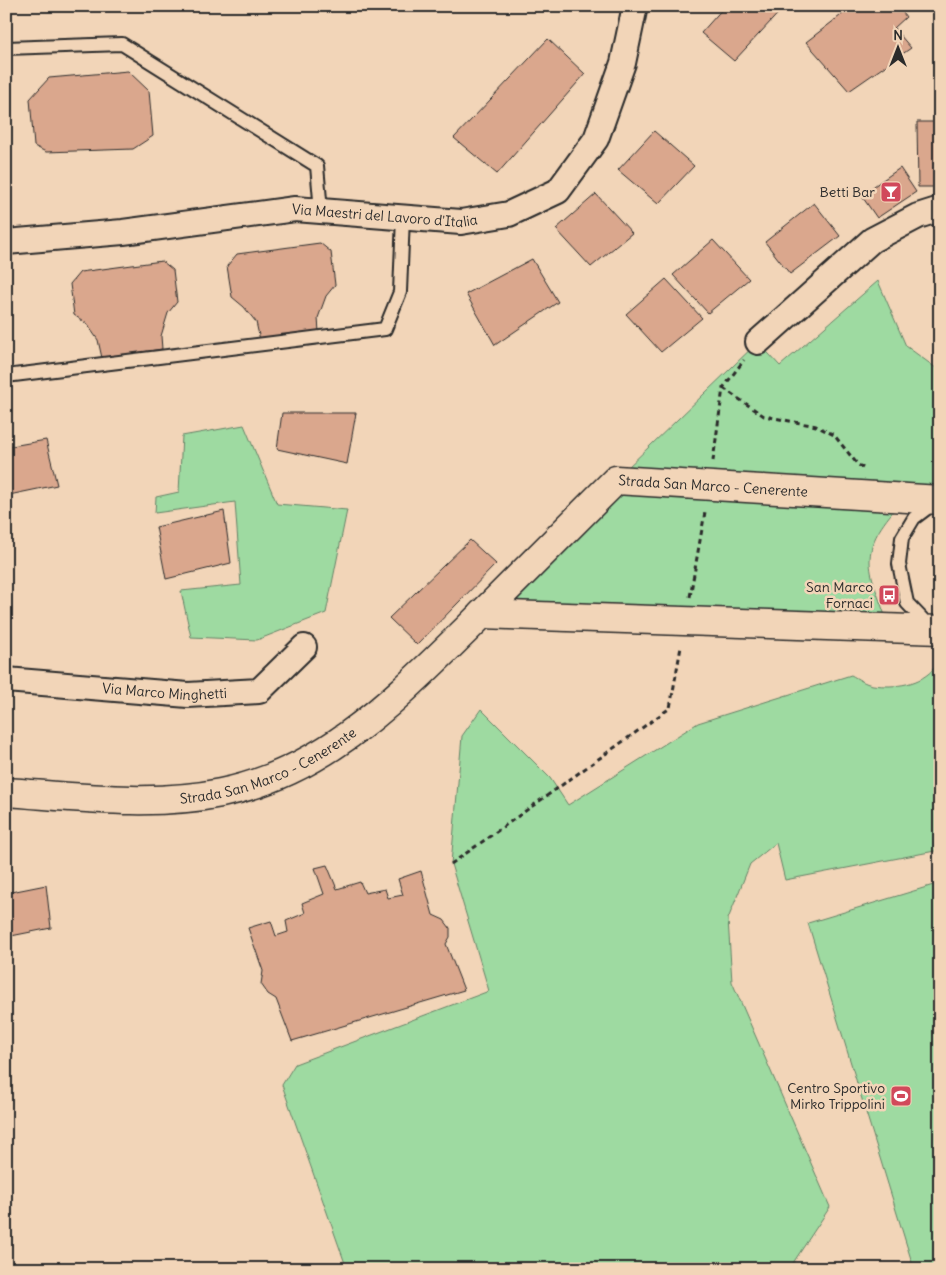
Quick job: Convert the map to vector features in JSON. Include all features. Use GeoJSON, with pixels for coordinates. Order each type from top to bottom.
{"type":"FeatureCollection","features":[{"type":"Feature","properties":{"kind":"main road","name":"Strada San Marco - Cenerente"},"geometry":{"type":"LineString","coordinates":[[6,792],[90,798],[155,799],[221,793],[267,780],[337,745],[391,703],[616,480],[939,500]]}},
{"type":"Feature","properties":{"kind":"main road"},"geometry":{"type":"LineString","coordinates":[[482,614],[936,630]]}},
{"type":"Feature","properties":{"kind":"street","name":"Via Maestri del Lavoro d'Italia"},"geometry":{"type":"LineString","coordinates":[[6,242],[123,232],[295,209],[461,222],[509,214],[558,191],[596,139],[624,63],[635,6]]}},
{"type":"Feature","properties":{"kind":"street"},"geometry":{"type":"LineString","coordinates":[[758,342],[872,240],[918,216],[940,209]]}},
{"type":"Feature","properties":{"kind":"street","name":"Via Marco Minghetti"},"geometry":{"type":"LineString","coordinates":[[6,680],[188,695],[259,691],[304,647]]}},
{"type":"Feature","properties":{"kind":"lane"},"geometry":{"type":"LineString","coordinates":[[6,48],[122,44],[317,166],[321,211]]}},
{"type":"Feature","properties":{"kind":"lane"},"geometry":{"type":"LineString","coordinates":[[6,376],[385,329],[400,292],[403,217]]}},
{"type":"Feature","properties":{"kind":"lane"},"geometry":{"type":"LineString","coordinates":[[936,630],[907,603],[899,564],[902,538],[914,518],[939,500]]}},
{"type":"Feature","properties":{"kind":"path"},"geometry":{"type":"LineString","coordinates":[[723,388],[764,416],[816,426],[834,435],[858,465],[872,472]]}},
{"type":"Feature","properties":{"kind":"green space"},"geometry":{"type":"Polygon","coordinates":[[[878,281],[906,346],[940,371],[940,482],[921,492],[624,471],[758,342],[780,366],[878,281]]]}},
{"type":"Feature","properties":{"kind":"green space"},"geometry":{"type":"Polygon","coordinates":[[[244,425],[277,504],[347,510],[326,613],[257,640],[191,637],[181,591],[241,585],[235,502],[155,513],[156,497],[179,492],[182,436],[244,425]]]}},
{"type":"Feature","properties":{"kind":"green space"},"geometry":{"type":"Polygon","coordinates":[[[622,489],[896,508],[884,523],[871,549],[871,573],[886,618],[507,606],[622,489]]]}},
{"type":"Feature","properties":{"kind":"green space"},"geometry":{"type":"Polygon","coordinates":[[[935,667],[940,668],[940,850],[785,880],[776,843],[750,864],[728,919],[732,982],[830,1207],[789,1269],[347,1269],[282,1085],[295,1064],[489,991],[451,864],[462,736],[481,709],[550,778],[568,805],[698,723],[851,675],[870,684],[890,686],[915,681],[922,678],[935,667]]]}},
{"type":"Feature","properties":{"kind":"green space","name":"Centro Sportivo Mirko Trippolini"},"geometry":{"type":"Polygon","coordinates":[[[940,883],[940,1269],[914,1269],[808,923],[940,883]]]}},
{"type":"Feature","properties":{"kind":"building"},"geometry":{"type":"Polygon","coordinates":[[[725,6],[785,6],[734,61],[701,33],[725,6]]]}},
{"type":"Feature","properties":{"kind":"building"},"geometry":{"type":"Polygon","coordinates":[[[853,6],[898,6],[906,17],[894,28],[911,48],[849,91],[806,42],[853,6]]]}},
{"type":"Feature","properties":{"kind":"building"},"geometry":{"type":"Polygon","coordinates":[[[548,39],[585,74],[497,174],[454,138],[548,39]]]}},
{"type":"Feature","properties":{"kind":"building"},"geometry":{"type":"Polygon","coordinates":[[[128,71],[149,91],[153,136],[133,149],[46,152],[34,146],[30,99],[49,78],[128,71]]]}},
{"type":"Feature","properties":{"kind":"building"},"geometry":{"type":"Polygon","coordinates":[[[917,122],[940,122],[940,187],[918,187],[917,122]]]}},
{"type":"Feature","properties":{"kind":"building"},"geometry":{"type":"Polygon","coordinates":[[[654,131],[694,166],[658,204],[618,170],[654,131]]]}},
{"type":"Feature","properties":{"kind":"building"},"geometry":{"type":"Polygon","coordinates":[[[900,168],[916,192],[877,218],[861,195],[900,168]]]}},
{"type":"Feature","properties":{"kind":"building"},"geometry":{"type":"Polygon","coordinates":[[[596,194],[632,233],[591,267],[556,229],[596,194]]]}},
{"type":"Feature","properties":{"kind":"building"},"geometry":{"type":"Polygon","coordinates":[[[814,203],[840,236],[790,274],[765,242],[814,203]]]}},
{"type":"Feature","properties":{"kind":"building"},"geometry":{"type":"Polygon","coordinates":[[[713,240],[749,279],[708,313],[673,275],[713,240]]]}},
{"type":"Feature","properties":{"kind":"building"},"geometry":{"type":"Polygon","coordinates":[[[320,243],[331,252],[335,285],[326,296],[318,318],[319,332],[260,340],[256,322],[244,307],[232,297],[227,266],[237,254],[320,243]]]}},
{"type":"Feature","properties":{"kind":"building"},"geometry":{"type":"Polygon","coordinates":[[[532,259],[558,302],[495,345],[466,294],[532,259]]]}},
{"type":"Feature","properties":{"kind":"building"},"geometry":{"type":"Polygon","coordinates":[[[162,261],[173,270],[177,302],[168,313],[161,336],[162,349],[102,358],[98,340],[87,324],[74,315],[70,284],[80,272],[162,261]]]}},
{"type":"Feature","properties":{"kind":"building"},"geometry":{"type":"Polygon","coordinates":[[[666,279],[702,318],[661,352],[626,314],[666,279]]]}},
{"type":"Feature","properties":{"kind":"building"},"geometry":{"type":"Polygon","coordinates":[[[282,413],[356,413],[347,464],[277,449],[282,413]]]}},
{"type":"Feature","properties":{"kind":"building"},"geometry":{"type":"Polygon","coordinates":[[[46,440],[57,485],[9,495],[6,447],[46,440]]]}},
{"type":"Feature","properties":{"kind":"building"},"geometry":{"type":"Polygon","coordinates":[[[224,511],[231,563],[166,579],[156,527],[224,511]]]}},
{"type":"Feature","properties":{"kind":"building"},"geometry":{"type":"Polygon","coordinates":[[[470,540],[496,564],[417,645],[389,618],[470,540]]]}},
{"type":"Feature","properties":{"kind":"building"},"geometry":{"type":"Polygon","coordinates":[[[327,865],[337,889],[360,882],[365,893],[385,889],[388,898],[403,895],[398,879],[421,871],[433,915],[444,920],[450,928],[450,937],[446,944],[464,990],[292,1041],[276,999],[268,994],[261,984],[263,971],[248,928],[271,921],[276,936],[288,932],[286,921],[305,913],[302,903],[324,894],[315,868],[327,865]]]}},
{"type":"Feature","properties":{"kind":"building"},"geometry":{"type":"Polygon","coordinates":[[[46,885],[51,928],[6,937],[6,893],[46,885]]]}},
{"type":"Feature","properties":{"kind":"place","name":"Betti Bar"},"geometry":{"type":"Point","coordinates":[891,192]}},
{"type":"Feature","properties":{"kind":"place","name":"San Marco Fornaci"},"geometry":{"type":"Point","coordinates":[889,595]}},
{"type":"Feature","properties":{"kind":"place","name":"Centro Sportivo Mirko Trippolini"},"geometry":{"type":"Point","coordinates":[901,1096]}}]}
